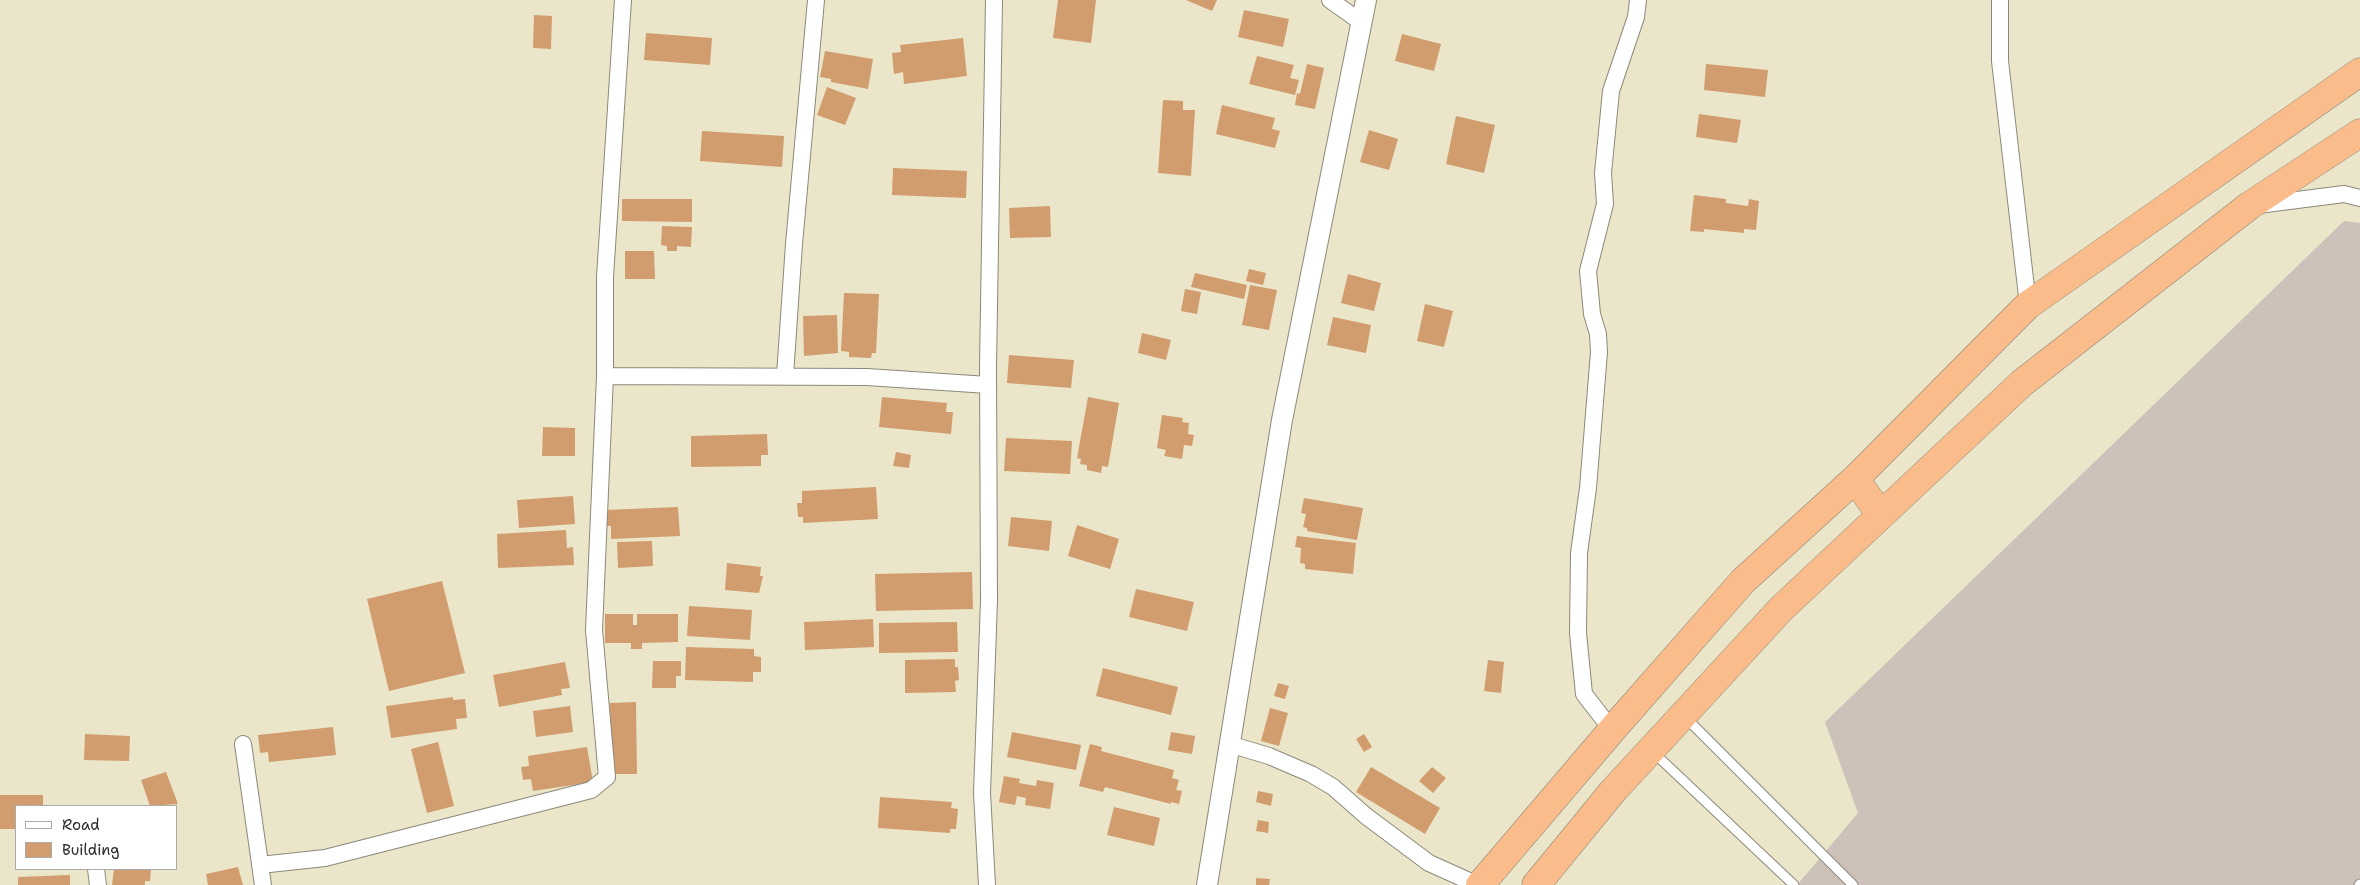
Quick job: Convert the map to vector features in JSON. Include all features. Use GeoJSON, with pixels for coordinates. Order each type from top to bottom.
{"type":"FeatureCollection","features":[{"type":"Feature","properties":{"kind":"highway"},"geometry":{"type":"LineString","coordinates":[[1488,882],[1612,730],[1743,581],[1855,479],[2028,304],[2360,72]]}},
{"type":"Feature","properties":{"kind":"highway"},"geometry":{"type":"LineString","coordinates":[[1536,885],[1613,791],[1781,608],[2022,383],[2249,206],[2360,133]]}},
{"type":"Feature","properties":{"kind":"highway"},"geometry":{"type":"LineString","coordinates":[[1855,479],[1881,515]]}},
{"type":"Feature","properties":{"kind":"street"},"geometry":{"type":"LineString","coordinates":[[260,865],[334,856],[591,790],[607,777],[594,630],[605,376],[605,277],[623,0]]}},
{"type":"Feature","properties":{"kind":"street"},"geometry":{"type":"LineString","coordinates":[[785,375],[794,244],[816,0]]}},
{"type":"Feature","properties":{"kind":"street"},"geometry":{"type":"LineString","coordinates":[[987,885],[982,793],[989,601],[988,385],[994,0]]}},
{"type":"Feature","properties":{"kind":"street"},"geometry":{"type":"LineString","coordinates":[[1330,0],[1361,22]]}},
{"type":"Feature","properties":{"kind":"street"},"geometry":{"type":"LineString","coordinates":[[1207,885],[1279,438],[1366,0]]}},
{"type":"Feature","properties":{"kind":"street"},"geometry":{"type":"LineString","coordinates":[[1612,730],[1584,694],[1578,633],[1579,553],[1588,488],[1600,352],[1598,334],[1592,314],[1588,271],[1605,204],[1603,173],[1611,91],[1636,17],[1638,0]]}},
{"type":"Feature","properties":{"kind":"street"},"geometry":{"type":"LineString","coordinates":[[2000,0],[2000,61],[2028,304]]}},
{"type":"Feature","properties":{"kind":"street"},"geometry":{"type":"LineString","coordinates":[[2249,206],[2344,194],[2360,198]]}},
{"type":"Feature","properties":{"kind":"street"},"geometry":{"type":"LineString","coordinates":[[605,376],[785,375],[867,377],[988,385]]}},
{"type":"Feature","properties":{"kind":"street"},"geometry":{"type":"LineString","coordinates":[[243,744],[262,885]]}},
{"type":"Feature","properties":{"kind":"street"},"geometry":{"type":"LineString","coordinates":[[1229,744],[1269,756],[1311,774],[1333,787],[1366,816],[1429,863],[1488,882]]}},
{"type":"Feature","properties":{"kind":"street"},"geometry":{"type":"LineString","coordinates":[[96,870],[98,885]]}},
{"type":"Feature","properties":{"kind":"lane"},"geometry":{"type":"LineString","coordinates":[[1683,715],[1853,885]]}},
{"type":"Feature","properties":{"kind":"lane"},"geometry":{"type":"LineString","coordinates":[[1651,750],[1794,885]]}},
{"type":"Feature","properties":{"kind":"shaded area"},"geometry":{"type":"Polygon","coordinates":[[[2344,221],[2360,223],[2360,885],[1797,885],[1858,813],[1825,722],[2344,221]]]}},
{"type":"Feature","properties":{"kind":"building"},"geometry":{"type":"Polygon","coordinates":[[[1058,0],[1096,0],[1091,43],[1053,38],[1058,0]]]}},
{"type":"Feature","properties":{"kind":"building"},"geometry":{"type":"Polygon","coordinates":[[[1186,0],[1217,0],[1212,11],[1186,0]]]}},
{"type":"Feature","properties":{"kind":"building"},"geometry":{"type":"Polygon","coordinates":[[[1244,10],[1289,19],[1283,47],[1238,37],[1244,10]]]}},
{"type":"Feature","properties":{"kind":"building"},"geometry":{"type":"Polygon","coordinates":[[[534,15],[552,16],[551,49],[533,48],[534,15]]]}},
{"type":"Feature","properties":{"kind":"building"},"geometry":{"type":"Polygon","coordinates":[[[646,33],[712,38],[710,65],[644,60],[646,33]]]}},
{"type":"Feature","properties":{"kind":"building"},"geometry":{"type":"Polygon","coordinates":[[[1402,34],[1441,44],[1434,71],[1395,61],[1402,34]]]}},
{"type":"Feature","properties":{"kind":"building"},"geometry":{"type":"Polygon","coordinates":[[[963,38],[967,76],[904,84],[903,72],[894,74],[892,53],[901,52],[900,45],[963,38]]]}},
{"type":"Feature","properties":{"kind":"building"},"geometry":{"type":"Polygon","coordinates":[[[825,51],[873,59],[868,89],[831,82],[831,79],[820,77],[825,51]]]}},
{"type":"Feature","properties":{"kind":"building"},"geometry":{"type":"Polygon","coordinates":[[[1257,56],[1294,65],[1290,78],[1299,80],[1295,95],[1249,84],[1257,56]]]}},
{"type":"Feature","properties":{"kind":"building"},"geometry":{"type":"Polygon","coordinates":[[[1307,64],[1324,68],[1315,109],[1295,105],[1297,93],[1300,94],[1307,64]]]}},
{"type":"Feature","properties":{"kind":"building"},"geometry":{"type":"Polygon","coordinates":[[[1706,64],[1768,70],[1765,97],[1704,90],[1706,64]]]}},
{"type":"Feature","properties":{"kind":"building"},"geometry":{"type":"Polygon","coordinates":[[[827,87],[856,98],[845,125],[817,115],[827,87]]]}},
{"type":"Feature","properties":{"kind":"building"},"geometry":{"type":"Polygon","coordinates":[[[1163,100],[1183,101],[1183,110],[1195,110],[1191,176],[1158,173],[1163,100]]]}},
{"type":"Feature","properties":{"kind":"building"},"geometry":{"type":"Polygon","coordinates":[[[1222,105],[1275,118],[1272,129],[1280,131],[1275,148],[1216,134],[1222,105]]]}},
{"type":"Feature","properties":{"kind":"building"},"geometry":{"type":"Polygon","coordinates":[[[1699,114],[1741,120],[1737,143],[1696,137],[1699,114]]]}},
{"type":"Feature","properties":{"kind":"building"},"geometry":{"type":"Polygon","coordinates":[[[1456,116],[1495,125],[1484,173],[1446,164],[1456,116]]]}},
{"type":"Feature","properties":{"kind":"building"},"geometry":{"type":"Polygon","coordinates":[[[1369,130],[1398,139],[1389,170],[1360,162],[1369,130]]]}},
{"type":"Feature","properties":{"kind":"building"},"geometry":{"type":"Polygon","coordinates":[[[702,131],[784,136],[782,167],[700,161],[702,131]]]}},
{"type":"Feature","properties":{"kind":"building"},"geometry":{"type":"Polygon","coordinates":[[[893,168],[967,171],[966,198],[892,195],[893,168]]]}},
{"type":"Feature","properties":{"kind":"building"},"geometry":{"type":"Polygon","coordinates":[[[1694,195],[1726,199],[1726,203],[1748,206],[1749,199],[1759,201],[1756,230],[1744,229],[1744,233],[1704,229],[1704,232],[1690,231],[1694,195]]]}},
{"type":"Feature","properties":{"kind":"building"},"geometry":{"type":"Polygon","coordinates":[[[622,199],[692,199],[692,222],[622,221],[622,199]]]}},
{"type":"Feature","properties":{"kind":"building"},"geometry":{"type":"Polygon","coordinates":[[[1050,206],[1051,237],[1010,238],[1009,208],[1050,206]]]}},
{"type":"Feature","properties":{"kind":"building"},"geometry":{"type":"Polygon","coordinates":[[[662,226],[692,227],[691,247],[677,246],[677,251],[667,251],[667,246],[661,245],[662,226]]]}},
{"type":"Feature","properties":{"kind":"building"},"geometry":{"type":"Polygon","coordinates":[[[625,251],[654,251],[655,279],[625,279],[625,251]]]}},
{"type":"Feature","properties":{"kind":"building"},"geometry":{"type":"Polygon","coordinates":[[[1249,269],[1266,273],[1263,285],[1246,281],[1249,269]]]}},
{"type":"Feature","properties":{"kind":"building"},"geometry":{"type":"Polygon","coordinates":[[[1195,273],[1247,285],[1244,299],[1191,287],[1195,273]]]}},
{"type":"Feature","properties":{"kind":"building"},"geometry":{"type":"Polygon","coordinates":[[[1348,274],[1381,283],[1374,311],[1341,303],[1348,274]]]}},
{"type":"Feature","properties":{"kind":"building"},"geometry":{"type":"Polygon","coordinates":[[[1250,285],[1277,290],[1269,330],[1242,325],[1250,285]]]}},
{"type":"Feature","properties":{"kind":"building"},"geometry":{"type":"Polygon","coordinates":[[[1185,289],[1201,292],[1197,314],[1181,311],[1185,289]]]}},
{"type":"Feature","properties":{"kind":"building"},"geometry":{"type":"Polygon","coordinates":[[[844,293],[879,294],[876,353],[872,353],[871,358],[849,357],[849,352],[841,351],[844,293]]]}},
{"type":"Feature","properties":{"kind":"building"},"geometry":{"type":"Polygon","coordinates":[[[1425,304],[1453,311],[1444,347],[1417,341],[1425,304]]]}},
{"type":"Feature","properties":{"kind":"building"},"geometry":{"type":"Polygon","coordinates":[[[837,315],[838,353],[804,356],[803,316],[837,315]]]}},
{"type":"Feature","properties":{"kind":"building"},"geometry":{"type":"Polygon","coordinates":[[[1333,317],[1371,325],[1366,353],[1327,345],[1333,317]]]}},
{"type":"Feature","properties":{"kind":"building"},"geometry":{"type":"Polygon","coordinates":[[[1142,333],[1171,340],[1166,360],[1138,353],[1142,333]]]}},
{"type":"Feature","properties":{"kind":"building"},"geometry":{"type":"Polygon","coordinates":[[[1009,355],[1074,360],[1071,388],[1007,383],[1009,355]]]}},
{"type":"Feature","properties":{"kind":"building"},"geometry":{"type":"Polygon","coordinates":[[[882,397],[947,403],[946,412],[953,412],[951,434],[879,427],[882,397]]]}},
{"type":"Feature","properties":{"kind":"building"},"geometry":{"type":"Polygon","coordinates":[[[1088,397],[1119,403],[1108,467],[1102,466],[1101,473],[1087,470],[1087,465],[1080,464],[1081,459],[1077,458],[1088,397]]]}},
{"type":"Feature","properties":{"kind":"building"},"geometry":{"type":"Polygon","coordinates":[[[1162,415],[1183,418],[1182,422],[1189,423],[1188,434],[1194,435],[1192,446],[1184,445],[1182,459],[1164,456],[1166,450],[1157,448],[1162,415]]]}},
{"type":"Feature","properties":{"kind":"building"},"geometry":{"type":"Polygon","coordinates":[[[543,427],[575,428],[575,456],[542,456],[543,427]]]}},
{"type":"Feature","properties":{"kind":"building"},"geometry":{"type":"Polygon","coordinates":[[[767,434],[768,455],[761,455],[761,466],[691,467],[691,436],[767,434]]]}},
{"type":"Feature","properties":{"kind":"building"},"geometry":{"type":"Polygon","coordinates":[[[1006,438],[1072,441],[1070,474],[1004,471],[1006,438]]]}},
{"type":"Feature","properties":{"kind":"building"},"geometry":{"type":"Polygon","coordinates":[[[896,452],[911,455],[909,468],[893,466],[896,452]]]}},
{"type":"Feature","properties":{"kind":"building"},"geometry":{"type":"Polygon","coordinates":[[[876,487],[878,519],[803,523],[803,517],[798,517],[797,503],[802,503],[802,491],[876,487]]]}},
{"type":"Feature","properties":{"kind":"building"},"geometry":{"type":"Polygon","coordinates":[[[573,496],[575,524],[519,528],[517,500],[573,496]]]}},
{"type":"Feature","properties":{"kind":"building"},"geometry":{"type":"Polygon","coordinates":[[[1304,498],[1363,508],[1357,540],[1307,531],[1307,528],[1303,527],[1306,514],[1301,513],[1304,498]]]}},
{"type":"Feature","properties":{"kind":"building"},"geometry":{"type":"Polygon","coordinates":[[[678,507],[680,536],[611,539],[611,526],[604,526],[604,510],[678,507]]]}},
{"type":"Feature","properties":{"kind":"building"},"geometry":{"type":"Polygon","coordinates":[[[1011,517],[1052,521],[1049,551],[1008,546],[1011,517]]]}},
{"type":"Feature","properties":{"kind":"building"},"geometry":{"type":"Polygon","coordinates":[[[1077,525],[1119,539],[1110,569],[1068,556],[1077,525]]]}},
{"type":"Feature","properties":{"kind":"building"},"geometry":{"type":"Polygon","coordinates":[[[566,530],[567,548],[573,547],[574,565],[498,568],[497,534],[566,530]]]}},
{"type":"Feature","properties":{"kind":"building"},"geometry":{"type":"Polygon","coordinates":[[[1297,536],[1356,543],[1353,574],[1305,569],[1305,564],[1300,563],[1301,548],[1295,547],[1297,536]]]}},
{"type":"Feature","properties":{"kind":"building"},"geometry":{"type":"Polygon","coordinates":[[[652,541],[653,566],[618,568],[617,542],[652,541]]]}},
{"type":"Feature","properties":{"kind":"building"},"geometry":{"type":"Polygon","coordinates":[[[727,563],[761,567],[760,576],[763,576],[759,593],[725,590],[727,563]]]}},
{"type":"Feature","properties":{"kind":"building"},"geometry":{"type":"Polygon","coordinates":[[[972,572],[973,609],[876,611],[875,574],[972,572]]]}},
{"type":"Feature","properties":{"kind":"building"},"geometry":{"type":"Polygon","coordinates":[[[442,581],[465,673],[389,691],[367,599],[442,581]]]}},
{"type":"Feature","properties":{"kind":"building"},"geometry":{"type":"Polygon","coordinates":[[[1136,589],[1194,602],[1187,631],[1129,617],[1136,589]]]}},
{"type":"Feature","properties":{"kind":"building"},"geometry":{"type":"Polygon","coordinates":[[[689,606],[752,610],[750,640],[687,636],[689,606]]]}},
{"type":"Feature","properties":{"kind":"building"},"geometry":{"type":"Polygon","coordinates":[[[605,614],[633,614],[633,625],[637,625],[637,614],[678,614],[678,642],[642,643],[642,649],[631,649],[631,643],[605,643],[605,614]]]}},
{"type":"Feature","properties":{"kind":"building"},"geometry":{"type":"Polygon","coordinates":[[[873,619],[874,647],[805,650],[804,622],[873,619]]]}},
{"type":"Feature","properties":{"kind":"building"},"geometry":{"type":"Polygon","coordinates":[[[957,622],[958,652],[879,653],[879,623],[957,622]]]}},
{"type":"Feature","properties":{"kind":"building"},"geometry":{"type":"Polygon","coordinates":[[[686,647],[754,649],[754,656],[761,657],[761,672],[753,672],[753,682],[685,680],[686,647]]]}},
{"type":"Feature","properties":{"kind":"building"},"geometry":{"type":"Polygon","coordinates":[[[955,659],[959,680],[955,681],[956,692],[905,693],[905,660],[955,659]]]}},
{"type":"Feature","properties":{"kind":"building"},"geometry":{"type":"Polygon","coordinates":[[[1488,660],[1504,662],[1501,693],[1484,691],[1488,660]]]}},
{"type":"Feature","properties":{"kind":"building"},"geometry":{"type":"Polygon","coordinates":[[[653,661],[681,661],[681,676],[676,676],[676,688],[652,688],[653,661]]]}},
{"type":"Feature","properties":{"kind":"building"},"geometry":{"type":"Polygon","coordinates":[[[565,662],[570,688],[561,689],[562,695],[499,707],[493,675],[565,662]]]}},
{"type":"Feature","properties":{"kind":"building"},"geometry":{"type":"Polygon","coordinates":[[[1103,668],[1178,687],[1171,715],[1096,696],[1103,668]]]}},
{"type":"Feature","properties":{"kind":"building"},"geometry":{"type":"Polygon","coordinates":[[[1278,683],[1289,686],[1285,699],[1274,696],[1278,683]]]}},
{"type":"Feature","properties":{"kind":"building"},"geometry":{"type":"Polygon","coordinates":[[[453,697],[453,700],[465,699],[467,718],[456,719],[457,729],[391,738],[386,706],[453,697]]]}},
{"type":"Feature","properties":{"kind":"building"},"geometry":{"type":"Polygon","coordinates":[[[636,702],[637,774],[611,774],[610,703],[636,702]]]}},
{"type":"Feature","properties":{"kind":"building"},"geometry":{"type":"Polygon","coordinates":[[[570,706],[573,732],[536,737],[533,711],[570,706]]]}},
{"type":"Feature","properties":{"kind":"building"},"geometry":{"type":"Polygon","coordinates":[[[1270,708],[1288,713],[1279,746],[1261,741],[1270,708]]]}},
{"type":"Feature","properties":{"kind":"building"},"geometry":{"type":"Polygon","coordinates":[[[333,727],[336,755],[269,762],[268,752],[260,753],[258,735],[333,727]]]}},
{"type":"Feature","properties":{"kind":"building"},"geometry":{"type":"Polygon","coordinates":[[[1012,732],[1081,745],[1076,770],[1007,757],[1012,732]]]}},
{"type":"Feature","properties":{"kind":"building"},"geometry":{"type":"Polygon","coordinates":[[[1171,732],[1195,736],[1192,754],[1168,750],[1171,732]]]}},
{"type":"Feature","properties":{"kind":"building"},"geometry":{"type":"Polygon","coordinates":[[[85,734],[130,736],[129,761],[84,760],[85,734]]]}},
{"type":"Feature","properties":{"kind":"building"},"geometry":{"type":"Polygon","coordinates":[[[1364,734],[1372,747],[1364,752],[1356,739],[1364,734]]]}},
{"type":"Feature","properties":{"kind":"building"},"geometry":{"type":"Polygon","coordinates":[[[438,742],[454,806],[427,813],[411,749],[438,742]]]}},
{"type":"Feature","properties":{"kind":"building"},"geometry":{"type":"Polygon","coordinates":[[[1090,744],[1102,747],[1101,751],[1174,770],[1172,778],[1179,780],[1176,790],[1182,791],[1179,804],[1171,802],[1171,804],[1105,787],[1103,792],[1079,786],[1090,744]]]}},
{"type":"Feature","properties":{"kind":"building"},"geometry":{"type":"Polygon","coordinates":[[[587,747],[593,782],[533,791],[531,779],[523,780],[521,767],[529,766],[528,756],[587,747]]]}},
{"type":"Feature","properties":{"kind":"building"},"geometry":{"type":"Polygon","coordinates":[[[1371,767],[1440,808],[1425,834],[1356,792],[1371,767]]]}},
{"type":"Feature","properties":{"kind":"building"},"geometry":{"type":"Polygon","coordinates":[[[1432,767],[1446,778],[1433,793],[1419,781],[1432,767]]]}},
{"type":"Feature","properties":{"kind":"building"},"geometry":{"type":"Polygon","coordinates":[[[166,772],[178,804],[150,805],[141,780],[166,772]]]}},
{"type":"Feature","properties":{"kind":"building"},"geometry":{"type":"Polygon","coordinates":[[[1004,776],[1020,779],[1019,783],[1036,786],[1037,780],[1054,783],[1050,809],[1025,805],[1026,798],[1017,796],[1015,805],[999,802],[1004,776]]]}},
{"type":"Feature","properties":{"kind":"building"},"geometry":{"type":"Polygon","coordinates":[[[1258,791],[1273,794],[1271,806],[1256,802],[1258,791]]]}},
{"type":"Feature","properties":{"kind":"building"},"geometry":{"type":"Polygon","coordinates":[[[0,795],[43,795],[43,805],[15,805],[15,829],[0,829],[0,795]]]}},
{"type":"Feature","properties":{"kind":"building"},"geometry":{"type":"Polygon","coordinates":[[[880,797],[952,802],[951,808],[958,809],[956,829],[950,829],[950,833],[878,828],[880,797]]]}},
{"type":"Feature","properties":{"kind":"building"},"geometry":{"type":"Polygon","coordinates":[[[1114,807],[1160,818],[1154,846],[1107,835],[1114,807]]]}},
{"type":"Feature","properties":{"kind":"building"},"geometry":{"type":"Polygon","coordinates":[[[1258,820],[1269,822],[1268,833],[1256,831],[1258,820]]]}},
{"type":"Feature","properties":{"kind":"building"},"geometry":{"type":"Polygon","coordinates":[[[238,867],[243,885],[208,885],[206,874],[238,867]]]}},
{"type":"Feature","properties":{"kind":"building"},"geometry":{"type":"Polygon","coordinates":[[[114,870],[151,870],[150,881],[145,881],[145,885],[112,885],[114,870]]]}},
{"type":"Feature","properties":{"kind":"building"},"geometry":{"type":"Polygon","coordinates":[[[70,875],[70,885],[18,885],[18,877],[70,875]]]}},
{"type":"Feature","properties":{"kind":"building"},"geometry":{"type":"Polygon","coordinates":[[[1256,878],[1270,879],[1269,885],[1256,885],[1256,878]]]}}]}
